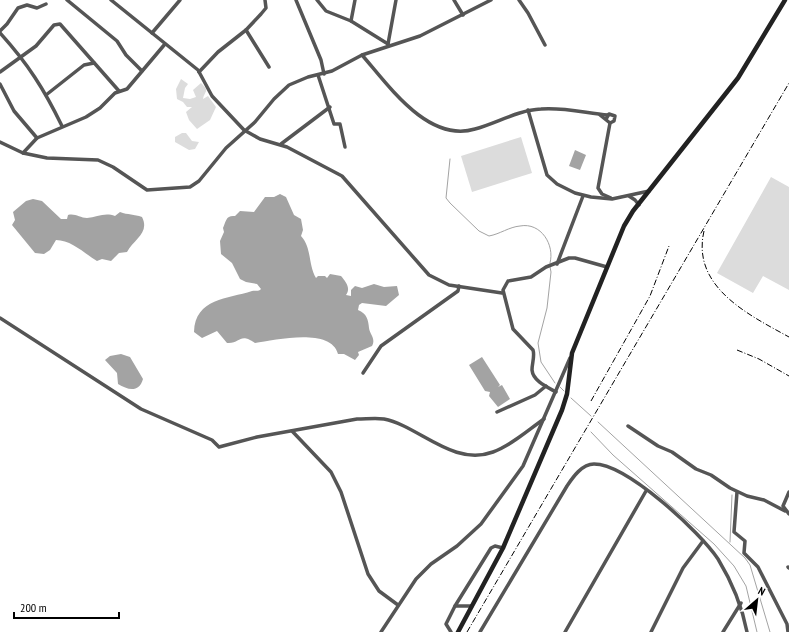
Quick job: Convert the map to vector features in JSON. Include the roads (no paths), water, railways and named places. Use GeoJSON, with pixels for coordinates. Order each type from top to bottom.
{"type":"FeatureCollection","features":[{"type":"Feature","properties":{"kind":"street"},"geometry":{"type":"LineString","coordinates":[[67,0],[117,41],[126,55],[142,72]]}},
{"type":"Feature","properties":{"kind":"street"},"geometry":{"type":"LineString","coordinates":[[111,0],[199,72],[212,96],[244,130],[260,139],[281,144],[336,172],[357,192],[429,275],[449,285],[502,293]]}},
{"type":"Feature","properties":{"kind":"street"},"geometry":{"type":"LineString","coordinates":[[152,33],[180,0]]}},
{"type":"Feature","properties":{"kind":"street"},"geometry":{"type":"LineString","coordinates":[[199,72],[218,52],[246,30],[264,11],[266,4],[265,0]]}},
{"type":"Feature","properties":{"kind":"street"},"geometry":{"type":"LineString","coordinates":[[296,0],[320,60],[324,74]]}},
{"type":"Feature","properties":{"kind":"street"},"geometry":{"type":"LineString","coordinates":[[317,0],[326,11],[351,21],[388,45]]}},
{"type":"Feature","properties":{"kind":"street"},"geometry":{"type":"LineString","coordinates":[[351,21],[355,0]]}},
{"type":"Feature","properties":{"kind":"street"},"geometry":{"type":"LineString","coordinates":[[388,45],[396,0]]}},
{"type":"Feature","properties":{"kind":"street"},"geometry":{"type":"LineString","coordinates":[[454,0],[463,15]]}},
{"type":"Feature","properties":{"kind":"street"},"geometry":{"type":"LineString","coordinates":[[0,142],[23,153],[56,159],[98,160],[113,167],[144,188],[152,191],[190,187],[199,181],[226,148],[244,130],[255,122],[274,99],[289,85],[324,74],[362,55],[388,45],[420,36],[491,0]]}},
{"type":"Feature","properties":{"kind":"street"},"geometry":{"type":"LineString","coordinates":[[519,0],[528,13],[545,45]]}},
{"type":"Feature","properties":{"kind":"street"},"geometry":{"type":"LineString","coordinates":[[381,632],[420,573],[457,546],[481,524],[523,466],[556,392],[624,226],[738,78],[785,0]]}},
{"type":"Feature","properties":{"kind":"street"},"geometry":{"type":"LineString","coordinates":[[46,4],[37,8],[27,5],[18,8],[0,32],[20,56],[46,95],[62,126]]}},
{"type":"Feature","properties":{"kind":"street"},"geometry":{"type":"LineString","coordinates":[[0,72],[20,56],[36,46],[54,25],[60,24],[119,91]]}},
{"type":"Feature","properties":{"kind":"street"},"geometry":{"type":"LineString","coordinates":[[246,30],[269,66]]}},
{"type":"Feature","properties":{"kind":"street"},"geometry":{"type":"LineString","coordinates":[[23,153],[37,138],[94,112],[119,91],[127,89],[165,44]]}},
{"type":"Feature","properties":{"kind":"street"},"geometry":{"type":"LineString","coordinates":[[362,55],[421,117],[435,126],[447,130],[465,132],[528,110],[559,109],[599,114],[607,117],[610,123],[598,188],[602,194],[612,199]]}},
{"type":"Feature","properties":{"kind":"street"},"geometry":{"type":"LineString","coordinates":[[46,95],[84,65],[94,63]]}},
{"type":"Feature","properties":{"kind":"street"},"geometry":{"type":"LineString","coordinates":[[318,75],[330,107],[334,124],[340,124],[345,147]]}},
{"type":"Feature","properties":{"kind":"street"},"geometry":{"type":"LineString","coordinates":[[0,84],[14,111],[37,138]]}},
{"type":"Feature","properties":{"kind":"street"},"geometry":{"type":"LineString","coordinates":[[281,144],[330,107]]}},
{"type":"Feature","properties":{"kind":"street"},"geometry":{"type":"LineString","coordinates":[[528,110],[549,178],[557,184],[583,196],[612,199],[652,190]]}},
{"type":"Feature","properties":{"kind":"street"},"geometry":{"type":"LineString","coordinates":[[607,117],[611,114],[615,116],[614,121],[610,123]]}},
{"type":"Feature","properties":{"kind":"street"},"geometry":{"type":"LineString","coordinates":[[556,264],[583,196]]}},
{"type":"Feature","properties":{"kind":"street"},"geometry":{"type":"LineString","coordinates":[[629,196],[639,205]]}},
{"type":"Feature","properties":{"kind":"street"},"geometry":{"type":"LineString","coordinates":[[556,392],[546,386],[532,371],[533,350],[513,329],[502,293],[508,281],[531,277],[546,267],[569,258],[575,258],[607,267]]}},
{"type":"Feature","properties":{"kind":"street"},"geometry":{"type":"LineString","coordinates":[[363,373],[381,346],[458,291],[459,286]]}},
{"type":"Feature","properties":{"kind":"street"},"geometry":{"type":"LineString","coordinates":[[0,318],[141,409],[212,440],[219,447],[257,437],[357,419],[384,419],[406,428],[444,448],[457,452],[485,455],[502,449],[544,419]]}},
{"type":"Feature","properties":{"kind":"street"},"geometry":{"type":"LineString","coordinates":[[458,632],[503,548],[562,410],[567,394],[572,353]]}},
{"type":"Feature","properties":{"kind":"street"},"geometry":{"type":"LineString","coordinates":[[497,412],[535,395],[546,386]]}},
{"type":"Feature","properties":{"kind":"street"},"geometry":{"type":"LineString","coordinates":[[628,426],[658,446],[672,452],[696,469],[711,476],[737,492],[746,496],[764,500],[789,514]]}},
{"type":"Feature","properties":{"kind":"street"},"geometry":{"type":"LineString","coordinates":[[292,431],[331,472],[341,492],[368,574],[379,591],[398,605]]}},
{"type":"Feature","properties":{"kind":"street"},"geometry":{"type":"LineString","coordinates":[[480,632],[567,486],[581,470],[594,464],[614,469],[626,475],[703,541],[719,561],[741,603],[747,632]]}},
{"type":"Feature","properties":{"kind":"street"},"geometry":{"type":"LineString","coordinates":[[565,632],[646,491]]}},
{"type":"Feature","properties":{"kind":"street"},"geometry":{"type":"LineString","coordinates":[[737,492],[734,532],[745,541],[744,553],[758,567],[787,624],[788,632]]}},
{"type":"Feature","properties":{"kind":"street"},"geometry":{"type":"LineString","coordinates":[[785,511],[783,502],[789,492]]}},
{"type":"Feature","properties":{"kind":"street"},"geometry":{"type":"LineString","coordinates":[[651,632],[683,568],[703,541]]}},
{"type":"Feature","properties":{"kind":"street"},"geometry":{"type":"LineString","coordinates":[[451,632],[446,624],[454,606],[491,548],[495,546],[503,548]]}},
{"type":"Feature","properties":{"kind":"street"},"geometry":{"type":"LineString","coordinates":[[723,632],[741,603]]}},
{"type":"Feature","properties":{"kind":"street"},"geometry":{"type":"LineString","coordinates":[[454,606],[472,606]]}},
{"type":"Feature","properties":{"kind":"waterway"},"geometry":{"type":"LineString","coordinates":[[450,159],[446,198],[450,203],[479,231],[489,236],[520,226],[528,226],[540,231],[548,242],[551,256],[550,263]]}},
{"type":"Feature","properties":{"kind":"waterway"},"geometry":{"type":"LineString","coordinates":[[550,267],[551,272],[547,308],[538,343],[541,362],[555,383]]}},
{"type":"Feature","properties":{"kind":"waterway"},"geometry":{"type":"LineString","coordinates":[[560,387],[564,391]]}},
{"type":"Feature","properties":{"kind":"waterway"},"geometry":{"type":"LineString","coordinates":[[571,398],[591,416]]}},
{"type":"Feature","properties":{"kind":"waterway"},"geometry":{"type":"LineString","coordinates":[[598,422],[745,558],[750,565],[770,632]]}},
{"type":"Feature","properties":{"kind":"waterway"},"geometry":{"type":"LineString","coordinates":[[591,432],[613,455],[714,544],[734,566],[746,586],[757,632]]}},
{"type":"Feature","properties":{"kind":"waterway"},"geometry":{"type":"LineString","coordinates":[[730,542],[732,495]]}},
{"type":"Feature","properties":{"kind":"railway"},"geometry":{"type":"LineString","coordinates":[[467,632],[789,83]]}},
{"type":"Feature","properties":{"kind":"railway"},"geometry":{"type":"LineString","coordinates":[[704,231],[702,251],[706,268],[715,283],[727,297],[741,309],[789,337]]}},
{"type":"Feature","properties":{"kind":"railway"},"geometry":{"type":"LineString","coordinates":[[591,401],[650,296],[669,246]]}},
{"type":"Feature","properties":{"kind":"railway"},"geometry":{"type":"LineString","coordinates":[[737,350],[759,359],[789,376]]}}]}
